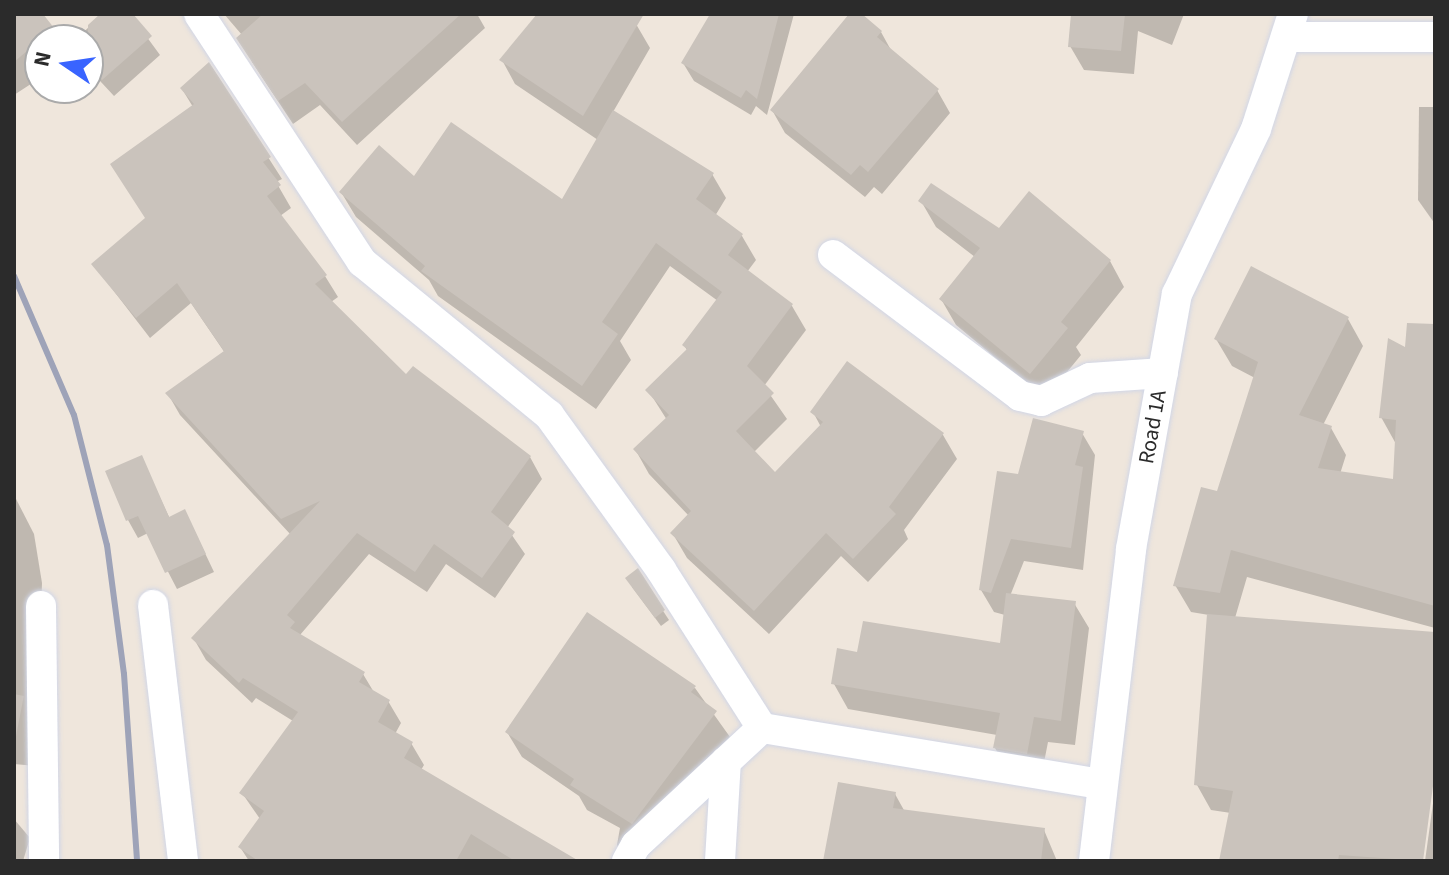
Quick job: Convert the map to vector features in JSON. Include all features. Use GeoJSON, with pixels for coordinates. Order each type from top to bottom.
{"type":"FeatureCollection","features":[{"type":"Feature","properties":{"kind":"street"},"geometry":{"type":"LineString","coordinates":[[199,14],[362,262],[549,415],[661,570],[762,728],[1101,784]]}},
{"type":"Feature","properties":{"kind":"street"},"geometry":{"type":"LineString","coordinates":[[1291,25],[1435,37]]}},
{"type":"Feature","properties":{"kind":"street","name":"Road 1A"},"geometry":{"type":"LineString","coordinates":[[1094,861],[1131,549],[1177,294],[1232,186],[1256,129],[1291,25]]}},
{"type":"Feature","properties":{"kind":"street"},"geometry":{"type":"LineString","coordinates":[[833,255],[1020,396],[1041,401],[1090,378],[1163,373]]}},
{"type":"Feature","properties":{"kind":"street"},"geometry":{"type":"LineString","coordinates":[[153,605],[183,861]]}},
{"type":"Feature","properties":{"kind":"street"},"geometry":{"type":"LineString","coordinates":[[41,606],[44,861]]}},
{"type":"Feature","properties":{"kind":"street"},"geometry":{"type":"LineString","coordinates":[[627,861],[636,845],[762,728]]}},
{"type":"Feature","properties":{"kind":"street"},"geometry":{"type":"LineString","coordinates":[[720,861],[726,761]]}},
{"type":"Feature","properties":{"kind":"building"},"geometry":{"type":"Polygon","coordinates":[[[14,14],[43,14],[51,24],[24,24],[24,54],[14,62],[14,14]]]}},
{"type":"Feature","properties":{"kind":"building"},"geometry":{"type":"Polygon","coordinates":[[[100,14],[133,14],[152,36],[104,78],[104,24],[89,24],[100,14]]]}},
{"type":"Feature","properties":{"kind":"building"},"geometry":{"type":"Polygon","coordinates":[[[263,14],[461,14],[342,122],[305,83],[278,101],[236,38],[263,14]]]}},
{"type":"Feature","properties":{"kind":"building"},"geometry":{"type":"Polygon","coordinates":[[[537,14],[644,14],[583,116],[499,60],[537,14]]]}},
{"type":"Feature","properties":{"kind":"building"},"geometry":{"type":"Polygon","coordinates":[[[710,14],[779,14],[757,99],[746,90],[741,98],[681,63],[710,14]]]}},
{"type":"Feature","properties":{"kind":"building"},"geometry":{"type":"Polygon","coordinates":[[[849,14],[862,14],[882,31],[877,37],[939,89],[868,172],[860,165],[851,175],[770,110],[849,14]]]}},
{"type":"Feature","properties":{"kind":"building"},"geometry":{"type":"Polygon","coordinates":[[[1071,14],[1125,14],[1121,51],[1068,47],[1071,14]]]}},
{"type":"Feature","properties":{"kind":"building"},"geometry":{"type":"Polygon","coordinates":[[[209,62],[271,157],[263,162],[281,185],[267,196],[327,275],[315,284],[406,374],[413,366],[531,456],[491,512],[515,532],[482,578],[434,544],[415,572],[357,533],[287,615],[295,622],[290,628],[365,672],[359,682],[390,700],[378,722],[413,742],[404,758],[579,861],[515,861],[471,834],[456,861],[258,861],[238,847],[264,811],[239,793],[298,712],[243,678],[239,683],[191,638],[320,501],[281,519],[165,393],[224,351],[177,283],[136,318],[91,264],[145,218],[110,164],[194,104],[180,88],[209,62]]]}},
{"type":"Feature","properties":{"kind":"building"},"geometry":{"type":"Polygon","coordinates":[[[613,110],[714,173],[696,199],[743,234],[728,255],[793,304],[747,366],[774,393],[736,431],[775,472],[823,422],[810,412],[847,361],[944,433],[889,507],[896,514],[853,559],[826,533],[754,611],[670,533],[691,511],[633,449],[669,415],[645,390],[687,349],[682,345],[722,292],[656,243],[602,322],[618,334],[582,386],[421,271],[425,266],[339,192],[379,145],[414,176],[451,122],[562,199],[613,110]]]}},
{"type":"Feature","properties":{"kind":"building"},"geometry":{"type":"Polygon","coordinates":[[[931,183],[999,228],[1029,191],[1111,260],[1061,322],[1068,328],[1030,374],[939,299],[980,248],[918,201],[931,183]]]}},
{"type":"Feature","properties":{"kind":"building"},"geometry":{"type":"Polygon","coordinates":[[[1251,266],[1349,317],[1299,415],[1332,426],[1318,468],[1393,479],[1396,420],[1379,418],[1388,338],[1405,347],[1407,323],[1435,324],[1435,606],[1231,550],[1220,593],[1173,586],[1201,487],[1217,491],[1258,362],[1214,339],[1251,266]]]}},
{"type":"Feature","properties":{"kind":"building"},"geometry":{"type":"Polygon","coordinates":[[[1033,418],[1084,431],[1075,465],[1083,467],[1071,548],[1011,539],[991,593],[979,590],[997,471],[1018,474],[1033,418]]]}},
{"type":"Feature","properties":{"kind":"building"},"geometry":{"type":"Polygon","coordinates":[[[142,455],[169,517],[185,509],[206,554],[165,573],[138,516],[126,521],[105,471],[142,455]]]}},
{"type":"Feature","properties":{"kind":"building"},"geometry":{"type":"Polygon","coordinates":[[[638,568],[665,610],[655,618],[625,578],[638,568]]]}},
{"type":"Feature","properties":{"kind":"building"},"geometry":{"type":"Polygon","coordinates":[[[1006,593],[1076,601],[1061,721],[1034,717],[1027,754],[993,748],[1000,713],[831,684],[837,648],[857,652],[863,621],[1000,643],[1006,593]]]}},
{"type":"Feature","properties":{"kind":"building"},"geometry":{"type":"Polygon","coordinates":[[[587,612],[696,686],[691,692],[717,711],[632,824],[570,785],[574,779],[505,732],[587,612]]]}},
{"type":"Feature","properties":{"kind":"building"},"geometry":{"type":"Polygon","coordinates":[[[1207,614],[1435,632],[1435,771],[1423,861],[1339,855],[1338,861],[1219,861],[1233,791],[1194,785],[1207,614]]]}},
{"type":"Feature","properties":{"kind":"building"},"geometry":{"type":"Polygon","coordinates":[[[14,694],[24,696],[14,746],[14,694]]]}},
{"type":"Feature","properties":{"kind":"building"},"geometry":{"type":"Polygon","coordinates":[[[838,782],[896,792],[893,808],[1045,828],[1041,861],[823,861],[838,782]]]}},
{"type":"Feature","properties":{"kind":"railway"},"geometry":{"type":"LineString","coordinates":[[14,276],[74,415],[107,545],[124,674],[137,861]]}}]}
